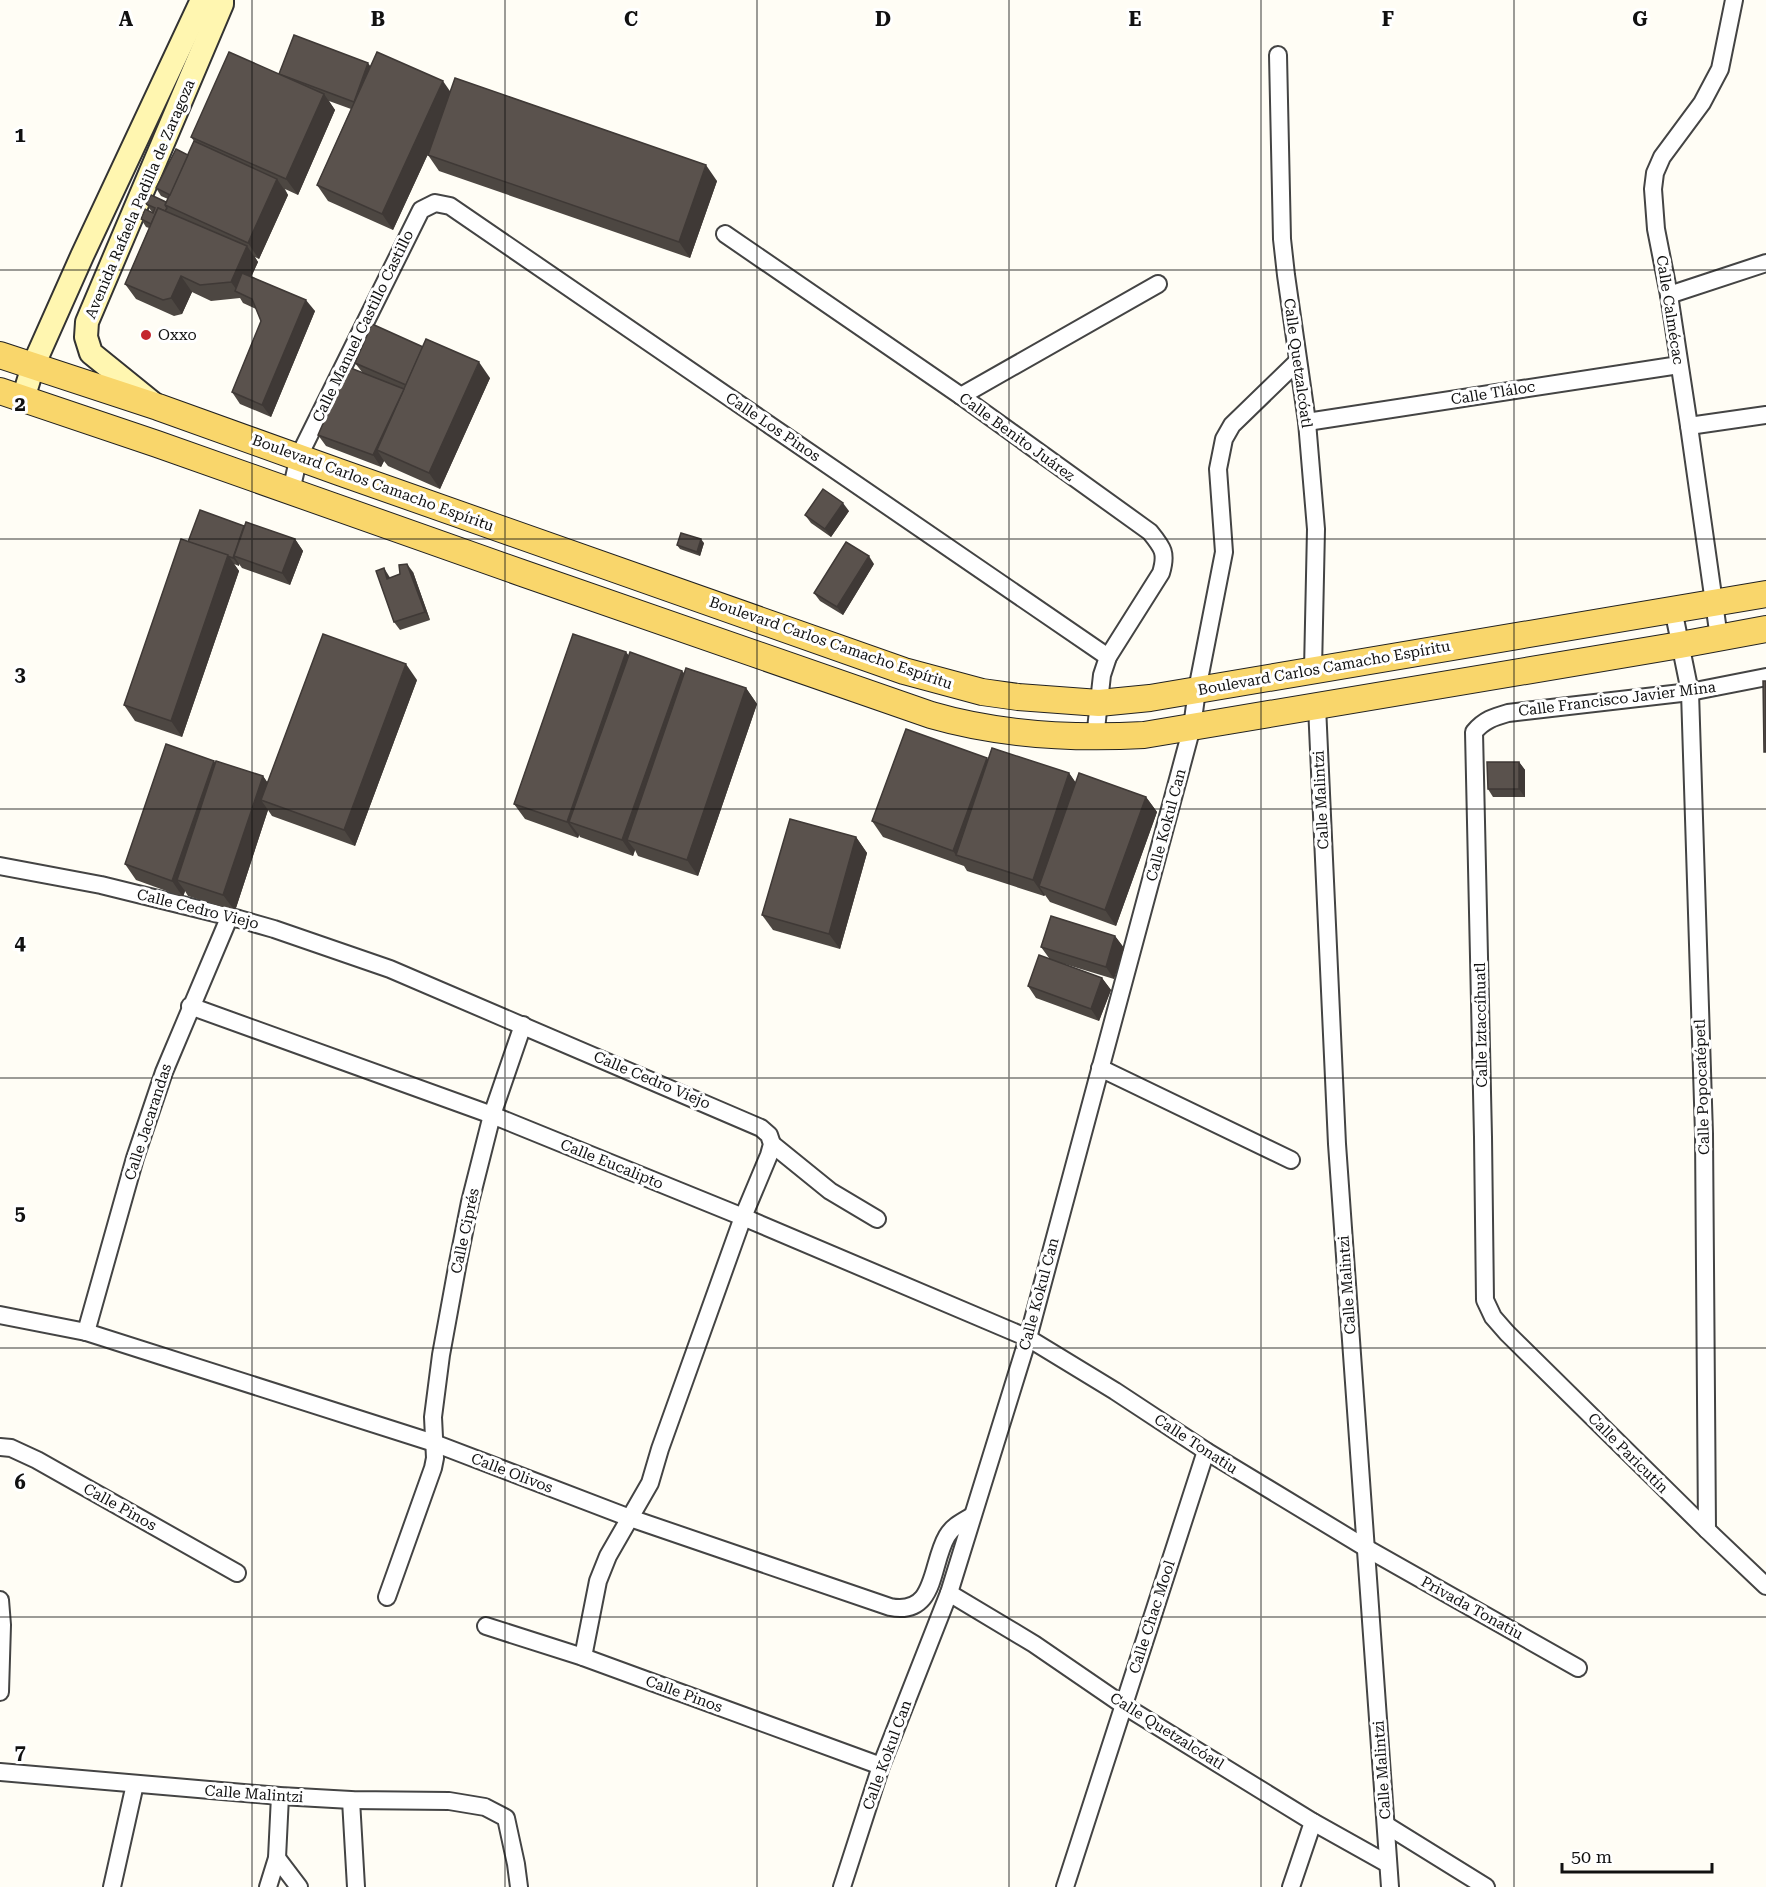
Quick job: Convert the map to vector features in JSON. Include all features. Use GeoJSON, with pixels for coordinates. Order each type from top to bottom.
{"type":"FeatureCollection","features":[{"type":"Feature","properties":{"kind":"main road","name":"Avenida Rafaela Padilla de Zaragoza"},"geometry":{"type":"LineString","coordinates":[[12,395],[33,366],[202,0]]}},
{"type":"Feature","properties":{"kind":"main road","name":"Avenida Rafaela Padilla de Zaragoza"},"geometry":{"type":"LineString","coordinates":[[158,407],[91,353],[86,337],[87,322],[222,0]]}},
{"type":"Feature","properties":{"kind":"main road"},"geometry":{"type":"LineString","coordinates":[[52,323],[86,337]]}},
{"type":"Feature","properties":{"kind":"main road","name":"Boulevard Carlos Camacho Espíritu"},"geometry":{"type":"LineString","coordinates":[[0,355],[299,456],[914,674],[982,692],[1099,703],[1150,698],[1766,594]]}},
{"type":"Feature","properties":{"kind":"main road"},"geometry":{"type":"LineString","coordinates":[[12,395],[931,715],[962,724],[1029,734],[1095,738],[1144,735],[1766,629]]}},
{"type":"Feature","properties":{"kind":"street","name":"Calle Calmécac"},"geometry":{"type":"LineString","coordinates":[[1719,638],[1689,426],[1654,211],[1655,173],[1662,157],[1702,103],[1720,69],[1734,0]]}},
{"type":"Feature","properties":{"kind":"street","name":"Calle Quetzalcóatl"},"geometry":{"type":"LineString","coordinates":[[1278,55],[1282,239],[1307,422],[1316,529],[1313,670]]}},
{"type":"Feature","properties":{"kind":"street","name":"Calle Manuel Castillo Castillo"},"geometry":{"type":"LineString","coordinates":[[291,491],[299,456],[421,210],[435,203]]}},
{"type":"Feature","properties":{"kind":"street","name":"Calle Los Pinos"},"geometry":{"type":"LineString","coordinates":[[435,203],[450,206],[1108,657]]}},
{"type":"Feature","properties":{"kind":"street","name":"Calle Benito Juárez"},"geometry":{"type":"LineString","coordinates":[[725,234],[961,396],[1150,532],[1159,543],[1165,559],[1161,573],[1108,657],[1102,675],[1095,738]]}},
{"type":"Feature","properties":{"kind":"street"},"geometry":{"type":"LineString","coordinates":[[1668,295],[1766,263]]}},
{"type":"Feature","properties":{"kind":"street"},"geometry":{"type":"LineString","coordinates":[[961,396],[1158,284]]}},
{"type":"Feature","properties":{"kind":"street","name":"Calle Kokul Can"},"geometry":{"type":"LineString","coordinates":[[842,1887],[881,1766],[949,1593],[1028,1338],[1192,727],[1224,552],[1218,469],[1224,438],[1232,425],[1298,361]]}},
{"type":"Feature","properties":{"kind":"street","name":"Calle Tláloc"},"geometry":{"type":"LineString","coordinates":[[1307,422],[1679,365]]}},
{"type":"Feature","properties":{"kind":"street"},"geometry":{"type":"LineString","coordinates":[[1689,426],[1766,415]]}},
{"type":"Feature","properties":{"kind":"street","name":"Calle Popocatépetl"},"geometry":{"type":"LineString","coordinates":[[1673,609],[1690,692],[1704,1134],[1707,1530]]}},
{"type":"Feature","properties":{"kind":"street","name":"Calle Francisco Javier Mina"},"geometry":{"type":"LineString","coordinates":[[1474,732],[1490,718],[1508,713],[1690,692],[1766,677]]}},
{"type":"Feature","properties":{"kind":"street","name":"Calle Malintzi"},"geometry":{"type":"LineString","coordinates":[[1317,706],[1337,1144],[1390,1887]]}},
{"type":"Feature","properties":{"kind":"street","name":"Calle Iztaccíhuatl"},"geometry":{"type":"LineString","coordinates":[[1474,732],[1485,1300],[1493,1317]]}},
{"type":"Feature","properties":{"kind":"street","name":"Calle Cedro Viejo"},"geometry":{"type":"LineString","coordinates":[[0,866],[101,885],[274,929],[390,969],[761,1128],[769,1135],[772,1144],[830,1191],[877,1219]]}},
{"type":"Feature","properties":{"kind":"street","name":"Calle Jacarandas"},"geometry":{"type":"LineString","coordinates":[[86,1332],[135,1158],[164,1071],[229,918]]}},
{"type":"Feature","properties":{"kind":"street","name":"Calle Eucalipto"},"geometry":{"type":"LineString","coordinates":[[190,1006],[492,1115],[743,1216],[1028,1338]]}},
{"type":"Feature","properties":{"kind":"street","name":"Calle Ciprés"},"geometry":{"type":"LineString","coordinates":[[387,1597],[433,1468],[435,1458],[433,1418],[441,1355],[470,1202],[492,1115],[523,1025]]}},
{"type":"Feature","properties":{"kind":"street"},"geometry":{"type":"LineString","coordinates":[[1100,1068],[1291,1160]]}},
{"type":"Feature","properties":{"kind":"street"},"geometry":{"type":"LineString","coordinates":[[583,1657],[598,1581],[608,1556],[650,1483],[743,1216],[772,1144]]}},
{"type":"Feature","properties":{"kind":"street","name":"Calle Olivos"},"geometry":{"type":"LineString","coordinates":[[0,1315],[86,1332],[434,1443],[630,1518],[890,1607],[900,1609],[916,1606],[928,1589],[946,1537],[954,1527],[972,1516]]}},
{"type":"Feature","properties":{"kind":"street","name":"Calle Paricutín"},"geometry":{"type":"LineString","coordinates":[[1493,1317],[1766,1586]]}},
{"type":"Feature","properties":{"kind":"street","name":"Calle Tonatiu"},"geometry":{"type":"LineString","coordinates":[[1028,1338],[1115,1391],[1206,1451],[1366,1548]]}},
{"type":"Feature","properties":{"kind":"street","name":"Calle Pinos"},"geometry":{"type":"LineString","coordinates":[[0,1447],[11,1448],[37,1460],[237,1573]]}},
{"type":"Feature","properties":{"kind":"street","name":"Calle Chac Mool"},"geometry":{"type":"LineString","coordinates":[[1065,1887],[1206,1451]]}},
{"type":"Feature","properties":{"kind":"street","name":"Privada Tonatiu"},"geometry":{"type":"LineString","coordinates":[[1366,1548],[1578,1668]]}},
{"type":"Feature","properties":{"kind":"street","name":"Calle Quetzalcóatl"},"geometry":{"type":"LineString","coordinates":[[949,1593],[1034,1644],[1123,1705],[1313,1822],[1388,1864]]}},
{"type":"Feature","properties":{"kind":"street"},"geometry":{"type":"LineString","coordinates":[[0,1600],[2,1625],[0,1692]]}},
{"type":"Feature","properties":{"kind":"street","name":"Calle Pinos"},"geometry":{"type":"LineString","coordinates":[[486,1626],[583,1657],[881,1766]]}},
{"type":"Feature","properties":{"kind":"street","name":"Calle Malintzi"},"geometry":{"type":"LineString","coordinates":[[0,1772],[280,1796],[351,1800],[449,1801],[484,1807],[506,1818],[519,1887]]}},
{"type":"Feature","properties":{"kind":"street"},"geometry":{"type":"LineString","coordinates":[[112,1887],[135,1784]]}},
{"type":"Feature","properties":{"kind":"street"},"geometry":{"type":"LineString","coordinates":[[268,1887],[277,1857],[280,1796]]}},
{"type":"Feature","properties":{"kind":"street"},"geometry":{"type":"LineString","coordinates":[[351,1800],[353,1885]]}},
{"type":"Feature","properties":{"kind":"street"},"geometry":{"type":"LineString","coordinates":[[1291,1887],[1313,1822]]}},
{"type":"Feature","properties":{"kind":"street"},"geometry":{"type":"LineString","coordinates":[[1386,1825],[1486,1887]]}},
{"type":"Feature","properties":{"kind":"street"},"geometry":{"type":"LineString","coordinates":[[277,1857],[299,1887]]}},
{"type":"Feature","properties":{"kind":"building"},"geometry":{"type":"Polygon","coordinates":[[[294,35],[368,63],[354,102],[279,74],[294,35]]]}},
{"type":"Feature","properties":{"kind":"building"},"geometry":{"type":"Polygon","coordinates":[[[229,52],[324,94],[286,179],[191,137],[229,52]]]}},
{"type":"Feature","properties":{"kind":"building"},"geometry":{"type":"Polygon","coordinates":[[[377,52],[443,81],[382,214],[317,185],[377,52]]]}},
{"type":"Feature","properties":{"kind":"building"},"geometry":{"type":"Polygon","coordinates":[[[455,78],[706,165],[679,242],[428,155],[455,78]]]}},
{"type":"Feature","properties":{"kind":"building"},"geometry":{"type":"Polygon","coordinates":[[[194,141],[277,179],[248,243],[165,205],[194,141]]]}},
{"type":"Feature","properties":{"kind":"building"},"geometry":{"type":"Polygon","coordinates":[[[176,149],[188,155],[170,195],[156,188],[176,149]]]}},
{"type":"Feature","properties":{"kind":"building"},"geometry":{"type":"Polygon","coordinates":[[[151,195],[166,202],[167,208],[165,211],[158,208],[151,224],[141,219],[145,209],[153,213],[155,208],[146,204],[151,195]]]}},
{"type":"Feature","properties":{"kind":"building"},"geometry":{"type":"Polygon","coordinates":[[[158,208],[247,246],[231,282],[200,285],[181,276],[171,298],[163,300],[125,284],[158,208]]]}},
{"type":"Feature","properties":{"kind":"building"},"geometry":{"type":"Polygon","coordinates":[[[242,273],[306,300],[262,405],[232,392],[261,321],[252,299],[235,291],[242,273]]]}},
{"type":"Feature","properties":{"kind":"building"},"geometry":{"type":"Polygon","coordinates":[[[372,324],[423,347],[406,385],[355,363],[372,324]]]}},
{"type":"Feature","properties":{"kind":"building"},"geometry":{"type":"Polygon","coordinates":[[[426,339],[479,362],[429,473],[377,450],[426,339]]]}},
{"type":"Feature","properties":{"kind":"building"},"geometry":{"type":"Polygon","coordinates":[[[348,367],[404,389],[373,455],[318,435],[348,367]]]}},
{"type":"Feature","properties":{"kind":"building"},"geometry":{"type":"Polygon","coordinates":[[[823,489],[843,503],[825,529],[805,515],[823,489]]]}},
{"type":"Feature","properties":{"kind":"building"},"geometry":{"type":"Polygon","coordinates":[[[200,510],[244,526],[233,558],[188,542],[200,510]]]}},
{"type":"Feature","properties":{"kind":"building"},"geometry":{"type":"Polygon","coordinates":[[[246,522],[295,539],[282,573],[234,556],[246,522]]]}},
{"type":"Feature","properties":{"kind":"building"},"geometry":{"type":"Polygon","coordinates":[[[681,533],[701,539],[697,552],[677,545],[681,533]]]}},
{"type":"Feature","properties":{"kind":"building"},"geometry":{"type":"Polygon","coordinates":[[[181,539],[228,555],[171,721],[124,705],[181,539]]]}},
{"type":"Feature","properties":{"kind":"building"},"geometry":{"type":"Polygon","coordinates":[[[846,542],[869,556],[837,607],[814,593],[846,542]]]}},
{"type":"Feature","properties":{"kind":"building"},"geometry":{"type":"Polygon","coordinates":[[[407,564],[425,612],[394,622],[376,571],[384,568],[387,579],[400,574],[399,565],[407,564]]]}},
{"type":"Feature","properties":{"kind":"building"},"geometry":{"type":"Polygon","coordinates":[[[323,634],[406,664],[344,830],[261,800],[323,634]]]}},
{"type":"Feature","properties":{"kind":"building"},"geometry":{"type":"Polygon","coordinates":[[[573,634],[626,652],[567,822],[514,804],[573,634]]]}},
{"type":"Feature","properties":{"kind":"building"},"geometry":{"type":"Polygon","coordinates":[[[630,652],[682,671],[622,840],[569,822],[630,652]]]}},
{"type":"Feature","properties":{"kind":"building"},"geometry":{"type":"Polygon","coordinates":[[[686,668],[746,688],[687,860],[627,840],[686,668]]]}},
{"type":"Feature","properties":{"kind":"building"},"geometry":{"type":"Polygon","coordinates":[[[1763,681],[1766,681],[1766,752],[1764,752],[1763,681]]]}},
{"type":"Feature","properties":{"kind":"building"},"geometry":{"type":"Polygon","coordinates":[[[906,729],[987,758],[953,851],[872,821],[906,729]]]}},
{"type":"Feature","properties":{"kind":"building"},"geometry":{"type":"Polygon","coordinates":[[[166,744],[214,761],[172,881],[125,864],[166,744]]]}},
{"type":"Feature","properties":{"kind":"building"},"geometry":{"type":"Polygon","coordinates":[[[992,748],[1069,773],[1033,880],[956,855],[992,748]]]}},
{"type":"Feature","properties":{"kind":"building"},"geometry":{"type":"Polygon","coordinates":[[[216,761],[263,776],[223,895],[177,880],[216,761]]]}},
{"type":"Feature","properties":{"kind":"building"},"geometry":{"type":"Polygon","coordinates":[[[1487,762],[1519,762],[1519,789],[1488,789],[1487,762]]]}},
{"type":"Feature","properties":{"kind":"building"},"geometry":{"type":"Polygon","coordinates":[[[1079,773],[1146,797],[1105,910],[1039,886],[1079,773]]]}},
{"type":"Feature","properties":{"kind":"building"},"geometry":{"type":"Polygon","coordinates":[[[790,819],[856,837],[829,934],[762,915],[790,819]]]}},
{"type":"Feature","properties":{"kind":"building"},"geometry":{"type":"Polygon","coordinates":[[[1051,916],[1115,936],[1106,967],[1041,947],[1051,916]]]}},
{"type":"Feature","properties":{"kind":"building"},"geometry":{"type":"Polygon","coordinates":[[[1039,955],[1102,978],[1091,1009],[1028,986],[1039,955]]]}},
{"type":"Feature","properties":{"kind":"place","name":"Oxxo"},"geometry":{"type":"Point","coordinates":[146,335]}}]}
